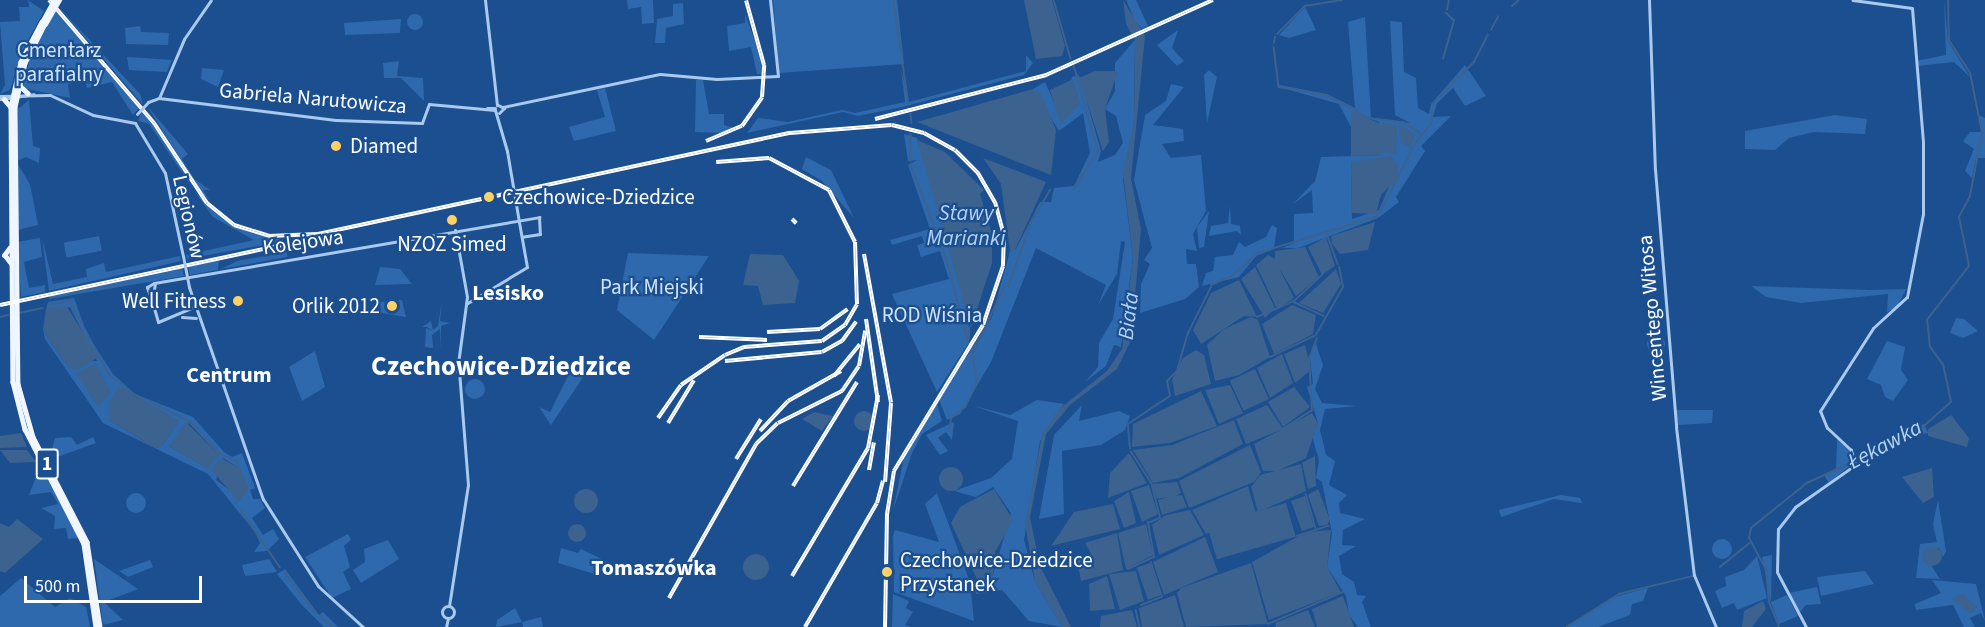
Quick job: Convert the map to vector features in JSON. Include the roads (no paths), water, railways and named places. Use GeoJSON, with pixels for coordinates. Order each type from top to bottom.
{"type":"FeatureCollection","features":[{"type":"Feature","properties":{"kind":"main road","name":"1"},"geometry":{"type":"LineString","coordinates":[[56,0],[43,23],[11,107],[13,369],[20,413],[90,558]]}},
{"type":"Feature","properties":{"kind":"main road","name":"1"},"geometry":{"type":"LineString","coordinates":[[43,23],[15,96],[19,392],[33,437],[90,558],[98,627]]}},
{"type":"Feature","properties":{"kind":"main road"},"geometry":{"type":"LineString","coordinates":[[19,85],[28,93]]}},
{"type":"Feature","properties":{"kind":"main road"},"geometry":{"type":"LineString","coordinates":[[1,98],[11,107]]}},
{"type":"Feature","properties":{"kind":"street"},"geometry":{"type":"LineString","coordinates":[[15,96],[28,93],[42,94],[93,116],[131,120],[148,102],[159,98],[184,39],[211,0]]}},
{"type":"Feature","properties":{"kind":"street"},"geometry":{"type":"LineString","coordinates":[[468,300],[480,297],[527,267],[499,109],[485,0]]}},
{"type":"Feature","properties":{"kind":"street"},"geometry":{"type":"LineString","coordinates":[[499,109],[660,74],[717,79],[778,76],[770,0]]}},
{"type":"Feature","properties":{"kind":"street","name":"Wincentego Witosa"},"geometry":{"type":"LineString","coordinates":[[1649,0],[1654,169],[1676,427],[1694,575],[1716,627]]}},
{"type":"Feature","properties":{"kind":"street"},"geometry":{"type":"LineString","coordinates":[[1806,627],[1777,572],[1778,529],[1795,507],[1850,471],[1854,462],[1827,428],[1820,411],[1873,328],[1907,297],[1923,214],[1923,142],[1911,8],[1853,0]]}},
{"type":"Feature","properties":{"kind":"street"},"geometry":{"type":"LineString","coordinates":[[1,98],[42,94]]}},
{"type":"Feature","properties":{"kind":"street","name":"Gabriela Narutowicza"},"geometry":{"type":"LineString","coordinates":[[159,98],[370,121],[422,123],[429,104],[499,109]]}},
{"type":"Feature","properties":{"kind":"street","name":"Legionów"},"geometry":{"type":"LineString","coordinates":[[131,120],[165,173],[196,315],[263,499],[318,586],[363,627]]}},
{"type":"Feature","properties":{"kind":"street","name":"Kolejowa"},"geometry":{"type":"LineString","coordinates":[[148,285],[532,214],[542,221],[540,234],[522,237]]}},
{"type":"Feature","properties":{"kind":"street"},"geometry":{"type":"LineString","coordinates":[[446,627],[448,618],[454,613],[449,606],[468,485],[458,367],[468,300],[455,230]]}},
{"type":"Feature","properties":{"kind":"street"},"geometry":{"type":"LineString","coordinates":[[152,301],[152,290],[155,283]]}},
{"type":"Feature","properties":{"kind":"street"},"geometry":{"type":"LineString","coordinates":[[148,285],[152,290]]}},
{"type":"Feature","properties":{"kind":"street"},"geometry":{"type":"LineString","coordinates":[[148,285],[161,323],[196,315]]}},
{"type":"Feature","properties":{"kind":"street"},"geometry":{"type":"LineString","coordinates":[[190,315],[194,307]]}},
{"type":"Feature","properties":{"kind":"street"},"geometry":{"type":"LineString","coordinates":[[448,618],[442,611],[449,606]]}},
{"type":"Feature","properties":{"kind":"water"},"geometry":{"type":"Polygon","coordinates":[[[1024,0],[1052,0],[1065,46],[1062,56],[1036,59],[1024,0]]]}},
{"type":"Feature","properties":{"kind":"water","name":"Biała"},"geometry":{"type":"Polygon","coordinates":[[[1123,0],[1145,36],[1131,179],[1141,229],[1131,340],[1117,369],[1070,405],[1046,434],[1030,517],[1040,566],[1071,627],[1062,627],[1035,582],[1025,523],[1042,435],[1058,410],[1107,371],[1122,349],[1133,258],[1123,173],[1134,121],[1135,40],[1126,24],[1123,0]]]}},
{"type":"Feature","properties":{"kind":"water"},"geometry":{"type":"Polygon","coordinates":[[[1095,71],[1118,71],[1105,109],[1109,142],[1103,151],[1079,78],[1095,71]]]}},
{"type":"Feature","properties":{"kind":"water"},"geometry":{"type":"Polygon","coordinates":[[[1073,79],[1080,103],[1061,124],[1050,90],[1073,79]]]}},
{"type":"Feature","properties":{"kind":"water","name":"Stawy Marianki"},"geometry":{"type":"Polygon","coordinates":[[[1033,89],[1041,94],[1056,130],[1051,175],[917,122],[1033,89]]]}},
{"type":"Feature","properties":{"kind":"water"},"geometry":{"type":"Polygon","coordinates":[[[1351,111],[1381,124],[1383,155],[1351,156],[1351,111]]]}},
{"type":"Feature","properties":{"kind":"water"},"geometry":{"type":"Polygon","coordinates":[[[1382,123],[1397,125],[1396,154],[1382,152],[1382,123]]]}},
{"type":"Feature","properties":{"kind":"water"},"geometry":{"type":"Polygon","coordinates":[[[1399,125],[1415,134],[1411,148],[1401,143],[1399,125]]]}},
{"type":"Feature","properties":{"kind":"water","name":"Stawy Marianki"},"geometry":{"type":"Polygon","coordinates":[[[917,140],[945,152],[984,190],[980,194],[992,234],[992,263],[971,328],[917,140]]]}},
{"type":"Feature","properties":{"kind":"water"},"geometry":{"type":"Polygon","coordinates":[[[1391,156],[1398,166],[1397,179],[1381,195],[1376,214],[1352,213],[1351,162],[1391,156]]]}},
{"type":"Feature","properties":{"kind":"water","name":"Stawy Marianki"},"geometry":{"type":"Polygon","coordinates":[[[983,158],[1046,182],[1015,250],[1010,251],[1001,184],[983,158]]]}},
{"type":"Feature","properties":{"kind":"water"},"geometry":{"type":"Polygon","coordinates":[[[1375,222],[1368,250],[1340,254],[1332,244],[1331,236],[1375,222]]]}},
{"type":"Feature","properties":{"kind":"water"},"geometry":{"type":"Polygon","coordinates":[[[1326,237],[1335,266],[1322,275],[1308,247],[1326,237]]]}},
{"type":"Feature","properties":{"kind":"water"},"geometry":{"type":"Polygon","coordinates":[[[1305,247],[1319,277],[1296,296],[1279,268],[1294,298],[1277,309],[1256,265],[1268,255],[1275,259],[1275,251],[1305,247]]]}},
{"type":"Feature","properties":{"kind":"water"},"geometry":{"type":"Polygon","coordinates":[[[750,254],[783,255],[799,281],[795,303],[763,305],[758,286],[743,285],[750,254]]]}},
{"type":"Feature","properties":{"kind":"water"},"geometry":{"type":"Polygon","coordinates":[[[1255,267],[1275,308],[1265,318],[1241,279],[1255,267]]]}},
{"type":"Feature","properties":{"kind":"water"},"geometry":{"type":"Polygon","coordinates":[[[1336,269],[1341,284],[1323,313],[1299,303],[1336,269]]]}},
{"type":"Feature","properties":{"kind":"water"},"geometry":{"type":"Polygon","coordinates":[[[1239,280],[1257,317],[1244,316],[1201,344],[1193,330],[1211,293],[1239,280]]]}},
{"type":"Feature","properties":{"kind":"water"},"geometry":{"type":"Polygon","coordinates":[[[66,305],[98,357],[79,370],[68,368],[43,330],[46,309],[66,305]]]}},
{"type":"Feature","properties":{"kind":"water"},"geometry":{"type":"Polygon","coordinates":[[[1292,305],[1316,315],[1313,334],[1274,354],[1262,324],[1292,305]]]}},
{"type":"Feature","properties":{"kind":"water"},"geometry":{"type":"Polygon","coordinates":[[[1251,317],[1258,320],[1270,357],[1239,375],[1215,381],[1207,345],[1224,329],[1251,317]]]}},
{"type":"Feature","properties":{"kind":"water"},"geometry":{"type":"Polygon","coordinates":[[[1305,345],[1311,370],[1295,383],[1284,354],[1305,345]]]}},
{"type":"Feature","properties":{"kind":"water"},"geometry":{"type":"Polygon","coordinates":[[[1196,350],[1204,355],[1211,384],[1175,396],[1172,380],[1183,358],[1196,350]]]}},
{"type":"Feature","properties":{"kind":"water"},"geometry":{"type":"Polygon","coordinates":[[[1282,354],[1293,383],[1270,398],[1257,368],[1282,354]]]}},
{"type":"Feature","properties":{"kind":"water"},"geometry":{"type":"Polygon","coordinates":[[[96,363],[111,393],[98,407],[76,374],[96,363]]]}},
{"type":"Feature","properties":{"kind":"water"},"geometry":{"type":"Polygon","coordinates":[[[1255,369],[1269,399],[1244,411],[1230,381],[1255,369]]]}},
{"type":"Feature","properties":{"kind":"water"},"geometry":{"type":"Polygon","coordinates":[[[1230,385],[1243,413],[1219,424],[1205,390],[1230,385]]]}},
{"type":"Feature","properties":{"kind":"water"},"geometry":{"type":"Polygon","coordinates":[[[119,386],[180,421],[162,446],[155,448],[109,420],[109,402],[119,386]]]}},
{"type":"Feature","properties":{"kind":"water"},"geometry":{"type":"Polygon","coordinates":[[[1294,387],[1310,407],[1283,427],[1268,402],[1294,387]]]}},
{"type":"Feature","properties":{"kind":"water"},"geometry":{"type":"Polygon","coordinates":[[[1201,391],[1217,426],[1170,443],[1132,447],[1133,424],[1201,391]]]}},
{"type":"Feature","properties":{"kind":"water"},"geometry":{"type":"Polygon","coordinates":[[[1267,405],[1283,429],[1246,444],[1236,419],[1267,405]]]}},
{"type":"Feature","properties":{"kind":"water"},"geometry":{"type":"Polygon","coordinates":[[[864,411],[871,414],[874,421],[871,428],[864,431],[857,428],[854,421],[857,414],[864,411]]]}},
{"type":"Feature","properties":{"kind":"water"},"geometry":{"type":"Polygon","coordinates":[[[814,412],[833,416],[822,431],[802,419],[814,412]]]}},
{"type":"Feature","properties":{"kind":"water"},"geometry":{"type":"Polygon","coordinates":[[[1312,413],[1318,423],[1306,458],[1277,471],[1263,471],[1254,444],[1312,413]]]}},
{"type":"Feature","properties":{"kind":"water"},"geometry":{"type":"Polygon","coordinates":[[[1951,415],[1969,438],[1967,447],[1928,436],[1928,429],[1951,415]]]}},
{"type":"Feature","properties":{"kind":"water"},"geometry":{"type":"Polygon","coordinates":[[[1234,420],[1243,444],[1179,478],[1153,483],[1133,450],[1172,445],[1234,420]]]}},
{"type":"Feature","properties":{"kind":"water"},"geometry":{"type":"Polygon","coordinates":[[[186,422],[219,455],[208,469],[169,446],[186,422]]]}},
{"type":"Feature","properties":{"kind":"water"},"geometry":{"type":"Polygon","coordinates":[[[21,433],[27,447],[0,448],[0,436],[21,433]]]}},
{"type":"Feature","properties":{"kind":"water"},"geometry":{"type":"Polygon","coordinates":[[[1250,445],[1261,472],[1254,482],[1189,508],[1179,481],[1250,445]]]}},
{"type":"Feature","properties":{"kind":"water"},"geometry":{"type":"Polygon","coordinates":[[[0,450],[27,450],[36,462],[10,463],[0,450]]]}},
{"type":"Feature","properties":{"kind":"water"},"geometry":{"type":"Polygon","coordinates":[[[1129,453],[1147,483],[1108,498],[1110,473],[1129,453]]]}},
{"type":"Feature","properties":{"kind":"water"},"geometry":{"type":"Polygon","coordinates":[[[1315,456],[1316,486],[1308,489],[1302,463],[1315,456]]]}},
{"type":"Feature","properties":{"kind":"water"},"geometry":{"type":"Polygon","coordinates":[[[221,458],[239,468],[247,492],[237,500],[211,469],[221,458]]]}},
{"type":"Feature","properties":{"kind":"water"},"geometry":{"type":"Polygon","coordinates":[[[1301,464],[1306,491],[1258,512],[1251,487],[1260,475],[1301,464]]]}},
{"type":"Feature","properties":{"kind":"water"},"geometry":{"type":"Polygon","coordinates":[[[951,467],[959,471],[963,479],[959,487],[951,491],[943,487],[939,479],[943,471],[951,467]]]}},
{"type":"Feature","properties":{"kind":"water"},"geometry":{"type":"Polygon","coordinates":[[[1932,468],[1934,497],[1923,503],[1902,477],[1932,468]]]}},
{"type":"Feature","properties":{"kind":"water"},"geometry":{"type":"Polygon","coordinates":[[[1177,482],[1181,493],[1175,496],[1182,495],[1187,507],[1162,515],[1158,500],[1168,497],[1157,499],[1152,484],[1177,482]]]}},
{"type":"Feature","properties":{"kind":"water"},"geometry":{"type":"Polygon","coordinates":[[[1149,485],[1158,514],[1142,522],[1131,491],[1149,485]]]}},
{"type":"Feature","properties":{"kind":"water"},"geometry":{"type":"Polygon","coordinates":[[[1248,486],[1256,514],[1206,534],[1192,510],[1248,486]]]}},
{"type":"Feature","properties":{"kind":"water"},"geometry":{"type":"Polygon","coordinates":[[[586,489],[595,492],[598,501],[595,510],[586,513],[577,510],[574,501],[577,492],[586,489]]]}},
{"type":"Feature","properties":{"kind":"water"},"geometry":{"type":"Polygon","coordinates":[[[994,489],[1013,520],[995,552],[993,575],[979,583],[951,523],[960,507],[994,489]]]}},
{"type":"Feature","properties":{"kind":"water"},"geometry":{"type":"Polygon","coordinates":[[[1318,489],[1330,520],[1327,525],[1319,526],[1308,495],[1318,489]]]}},
{"type":"Feature","properties":{"kind":"water"},"geometry":{"type":"Polygon","coordinates":[[[1129,492],[1136,523],[1124,528],[1114,501],[1129,492]]]}},
{"type":"Feature","properties":{"kind":"water"},"geometry":{"type":"Polygon","coordinates":[[[1305,496],[1314,527],[1302,531],[1291,501],[1305,496]]]}},
{"type":"Feature","properties":{"kind":"water"},"geometry":{"type":"Polygon","coordinates":[[[1286,503],[1296,537],[1217,559],[1207,526],[1286,503]]]}},
{"type":"Feature","properties":{"kind":"water"},"geometry":{"type":"Polygon","coordinates":[[[1113,504],[1120,529],[1051,546],[1074,512],[1113,504]]]}},
{"type":"Feature","properties":{"kind":"water"},"geometry":{"type":"Polygon","coordinates":[[[1190,510],[1204,535],[1159,555],[1152,525],[1166,515],[1190,510]]]}},
{"type":"Feature","properties":{"kind":"water"},"geometry":{"type":"Polygon","coordinates":[[[17,519],[43,539],[5,573],[0,571],[0,523],[9,527],[17,519]]]}},
{"type":"Feature","properties":{"kind":"water"},"geometry":{"type":"Polygon","coordinates":[[[577,524],[583,527],[586,533],[583,539],[577,542],[571,539],[568,533],[571,527],[577,524]]]}},
{"type":"Feature","properties":{"kind":"water"},"geometry":{"type":"Polygon","coordinates":[[[1146,524],[1153,555],[1126,569],[1118,533],[1146,524]]]}},
{"type":"Feature","properties":{"kind":"water"},"geometry":{"type":"Polygon","coordinates":[[[1331,530],[1327,567],[1341,592],[1269,620],[1252,562],[1306,532],[1331,530]]]}},
{"type":"Feature","properties":{"kind":"water"},"geometry":{"type":"Polygon","coordinates":[[[1117,533],[1123,570],[1081,581],[1077,560],[1091,553],[1085,543],[1117,533]]]}},
{"type":"Feature","properties":{"kind":"water"},"geometry":{"type":"Polygon","coordinates":[[[1205,537],[1218,572],[1164,595],[1153,562],[1205,537]]]}},
{"type":"Feature","properties":{"kind":"water"},"geometry":{"type":"Polygon","coordinates":[[[1932,546],[1939,549],[1942,556],[1939,563],[1932,566],[1925,563],[1922,556],[1925,549],[1932,546]]]}},
{"type":"Feature","properties":{"kind":"water"},"geometry":{"type":"Polygon","coordinates":[[[756,554],[765,558],[769,567],[765,576],[756,580],[747,576],[743,567],[747,558],[756,554]]]}},
{"type":"Feature","properties":{"kind":"water"},"geometry":{"type":"Polygon","coordinates":[[[1150,563],[1161,595],[1148,600],[1137,568],[1150,563]]]}},
{"type":"Feature","properties":{"kind":"water"},"geometry":{"type":"Polygon","coordinates":[[[1251,563],[1268,624],[1186,627],[1177,593],[1181,588],[1251,563]]]}},
{"type":"Feature","properties":{"kind":"water"},"geometry":{"type":"Polygon","coordinates":[[[1136,571],[1144,601],[1120,610],[1109,574],[1136,571]]]}},
{"type":"Feature","properties":{"kind":"water"},"geometry":{"type":"Polygon","coordinates":[[[1107,576],[1115,609],[1090,611],[1089,584],[1107,576]]]}},
{"type":"Feature","properties":{"kind":"water"},"geometry":{"type":"Polygon","coordinates":[[[1963,593],[1977,608],[1971,614],[1952,599],[1963,593]]]}},
{"type":"Feature","properties":{"kind":"water"},"geometry":{"type":"Polygon","coordinates":[[[1175,595],[1184,627],[1142,627],[1139,608],[1175,595]]]}},
{"type":"Feature","properties":{"kind":"water"},"geometry":{"type":"Polygon","coordinates":[[[1343,596],[1354,627],[1317,627],[1312,609],[1343,596]]]}},
{"type":"Feature","properties":{"kind":"water"},"geometry":{"type":"Polygon","coordinates":[[[1763,601],[1766,609],[1752,627],[1742,627],[1744,611],[1763,601]]]}},
{"type":"Feature","properties":{"kind":"water"},"geometry":{"type":"Polygon","coordinates":[[[1132,610],[1137,627],[1100,627],[1101,616],[1132,610]]]}},
{"type":"Feature","properties":{"kind":"water"},"geometry":{"type":"Polygon","coordinates":[[[1308,610],[1315,627],[1276,627],[1275,623],[1308,610]]]}},
{"type":"Feature","properties":{"kind":"waterway"},"geometry":{"type":"LineString","coordinates":[[894,0],[909,105]]}},
{"type":"Feature","properties":{"kind":"waterway"},"geometry":{"type":"LineString","coordinates":[[1054,0],[1071,59]]}},
{"type":"Feature","properties":{"kind":"waterway"},"geometry":{"type":"LineString","coordinates":[[1277,34],[1305,6],[1342,0]]}},
{"type":"Feature","properties":{"kind":"waterway"},"geometry":{"type":"LineString","coordinates":[[1447,10],[1449,0]]}},
{"type":"Feature","properties":{"kind":"waterway"},"geometry":{"type":"LineString","coordinates":[[1512,6],[1519,0]]}},
{"type":"Feature","properties":{"kind":"waterway","name":"Łękawka"},"geometry":{"type":"LineString","coordinates":[[1779,627],[1769,602],[1766,570],[1749,538],[1751,528],[1807,483],[1917,432],[1951,402],[1943,365],[1930,347],[1927,320],[1969,266],[1959,217],[1970,196],[1982,133],[1970,73],[1949,41],[1948,0]]}},
{"type":"Feature","properties":{"kind":"waterway"},"geometry":{"type":"LineString","coordinates":[[1443,59],[1454,21],[1446,13]]}},
{"type":"Feature","properties":{"kind":"waterway"},"geometry":{"type":"LineString","coordinates":[[1491,30],[1498,17]]}},
{"type":"Feature","properties":{"kind":"waterway"},"geometry":{"type":"LineString","coordinates":[[1211,285],[1232,276],[1258,253],[1378,216],[1416,142],[1431,124],[1433,104],[1474,62],[1488,35]]}},
{"type":"Feature","properties":{"kind":"waterway"},"geometry":{"type":"LineString","coordinates":[[1274,43],[1275,37]]}},
{"type":"Feature","properties":{"kind":"waterway"},"geometry":{"type":"LineString","coordinates":[[1274,47],[1279,87],[1326,95],[1369,118],[1403,122],[1420,133]]}},
{"type":"Feature","properties":{"kind":"waterway"},"geometry":{"type":"LineString","coordinates":[[1074,66],[1076,72]]}},
{"type":"Feature","properties":{"kind":"waterway"},"geometry":{"type":"LineString","coordinates":[[1074,189],[1098,151],[1076,74]]}},
{"type":"Feature","properties":{"kind":"waterway"},"geometry":{"type":"LineString","coordinates":[[911,114],[912,123]]}},
{"type":"Feature","properties":{"kind":"waterway"},"geometry":{"type":"LineString","coordinates":[[911,134],[911,161]]}},
{"type":"Feature","properties":{"kind":"waterway"},"geometry":{"type":"LineString","coordinates":[[911,164],[946,257],[969,343]]}},
{"type":"Feature","properties":{"kind":"waterway"},"geometry":{"type":"LineString","coordinates":[[1008,287],[1031,223],[1050,190]]}},
{"type":"Feature","properties":{"kind":"waterway"},"geometry":{"type":"LineString","coordinates":[[1326,231],[1338,264]]}},
{"type":"Feature","properties":{"kind":"waterway"},"geometry":{"type":"LineString","coordinates":[[1316,335],[1343,287],[1339,267]]}},
{"type":"Feature","properties":{"kind":"waterway"},"geometry":{"type":"LineString","coordinates":[[1257,317],[1294,301],[1322,275]]}},
{"type":"Feature","properties":{"kind":"waterway"},"geometry":{"type":"LineString","coordinates":[[71,293],[121,281]]}},
{"type":"Feature","properties":{"kind":"waterway"},"geometry":{"type":"LineString","coordinates":[[973,353],[1004,287]]}},
{"type":"Feature","properties":{"kind":"waterway"},"geometry":{"type":"LineString","coordinates":[[1130,449],[1128,424],[1170,396],[1167,381],[1177,371],[1188,333],[1211,287]]}},
{"type":"Feature","properties":{"kind":"waterway"},"geometry":{"type":"LineString","coordinates":[[49,305],[70,301],[109,374],[134,394],[191,422],[221,454],[237,461],[248,490],[236,504]]}},
{"type":"Feature","properties":{"kind":"waterway"},"geometry":{"type":"LineString","coordinates":[[1294,302],[1324,316]]}},
{"type":"Feature","properties":{"kind":"waterway"},"geometry":{"type":"LineString","coordinates":[[19,313],[42,308]]}},
{"type":"Feature","properties":{"kind":"waterway"},"geometry":{"type":"LineString","coordinates":[[0,317],[8,315]]}},
{"type":"Feature","properties":{"kind":"waterway"},"geometry":{"type":"LineString","coordinates":[[969,328],[969,339]]}},
{"type":"Feature","properties":{"kind":"waterway"},"geometry":{"type":"LineString","coordinates":[[1270,357],[1314,336]]}},
{"type":"Feature","properties":{"kind":"waterway"},"geometry":{"type":"LineString","coordinates":[[1283,429],[1312,410],[1309,359],[1317,338]]}},
{"type":"Feature","properties":{"kind":"waterway"},"geometry":{"type":"LineString","coordinates":[[950,431],[951,418],[965,407],[977,383],[972,351]]}},
{"type":"Feature","properties":{"kind":"waterway"},"geometry":{"type":"LineString","coordinates":[[1128,569],[1154,557],[1148,523],[1160,518],[1151,483],[1131,452]]}},
{"type":"Feature","properties":{"kind":"waterway"},"geometry":{"type":"LineString","coordinates":[[1306,494],[1316,528]]}},
{"type":"Feature","properties":{"kind":"waterway"},"geometry":{"type":"LineString","coordinates":[[241,510],[280,567]]}},
{"type":"Feature","properties":{"kind":"waterway"},"geometry":{"type":"LineString","coordinates":[[1297,536],[1328,526]]}},
{"type":"Feature","properties":{"kind":"waterway"},"geometry":{"type":"LineString","coordinates":[[1720,567],[1750,543]]}},
{"type":"Feature","properties":{"kind":"waterway"},"geometry":{"type":"LineString","coordinates":[[1141,605],[1162,597],[1151,563]]}},
{"type":"Feature","properties":{"kind":"waterway"},"geometry":{"type":"LineString","coordinates":[[285,573],[316,613]]}},
{"type":"Feature","properties":{"kind":"waterway"},"geometry":{"type":"LineString","coordinates":[[1567,627],[1619,594],[1693,576]]}},
{"type":"Feature","properties":{"kind":"waterway"},"geometry":{"type":"LineString","coordinates":[[1268,624],[1343,592]]}},
{"type":"Feature","properties":{"kind":"waterway"},"geometry":{"type":"LineString","coordinates":[[1136,610],[1140,627]]}},
{"type":"Feature","properties":{"kind":"waterway"},"geometry":{"type":"LineString","coordinates":[[320,616],[333,627]]}},
{"type":"Feature","properties":{"kind":"railway"},"geometry":{"type":"LineString","coordinates":[[49,0],[154,123],[207,203],[234,225],[269,236],[318,234],[790,133],[892,125],[924,133],[955,150],[978,173],[995,202],[1004,235],[1003,266],[983,325],[894,471],[887,514],[885,627]]}},
{"type":"Feature","properties":{"kind":"railway"},"geometry":{"type":"LineString","coordinates":[[706,141],[742,126],[762,97],[764,65],[746,0]]}},
{"type":"Feature","properties":{"kind":"railway"},"geometry":{"type":"LineString","coordinates":[[875,119],[1046,75],[1213,0]]}},
{"type":"Feature","properties":{"kind":"railway"},"geometry":{"type":"LineString","coordinates":[[658,418],[681,385],[725,355],[744,347],[822,341],[845,325],[857,304],[855,242],[829,190],[769,158],[716,162]]}},
{"type":"Feature","properties":{"kind":"railway"},"geometry":{"type":"LineString","coordinates":[[792,219],[796,223]]}},
{"type":"Feature","properties":{"kind":"railway"},"geometry":{"type":"LineString","coordinates":[[0,305],[291,243]]}},
{"type":"Feature","properties":{"kind":"railway"},"geometry":{"type":"LineString","coordinates":[[864,254],[891,403],[885,482]]}},
{"type":"Feature","properties":{"kind":"railway"},"geometry":{"type":"LineString","coordinates":[[767,332],[820,329],[848,309]]}},
{"type":"Feature","properties":{"kind":"railway"},"geometry":{"type":"LineString","coordinates":[[866,319],[878,402]]}},
{"type":"Feature","properties":{"kind":"railway"},"geometry":{"type":"LineString","coordinates":[[725,361],[822,352],[842,341],[856,322]]}},
{"type":"Feature","properties":{"kind":"railway"},"geometry":{"type":"LineString","coordinates":[[669,598],[756,444],[778,423],[842,391],[859,366],[865,331]]}},
{"type":"Feature","properties":{"kind":"railway"},"geometry":{"type":"LineString","coordinates":[[699,337],[767,340]]}},
{"type":"Feature","properties":{"kind":"railway"},"geometry":{"type":"LineString","coordinates":[[834,376],[860,344]]}},
{"type":"Feature","properties":{"kind":"railway"},"geometry":{"type":"LineString","coordinates":[[760,431],[788,401],[841,371]]}},
{"type":"Feature","properties":{"kind":"railway"},"geometry":{"type":"LineString","coordinates":[[668,423],[694,380]]}},
{"type":"Feature","properties":{"kind":"railway"},"geometry":{"type":"LineString","coordinates":[[793,486],[857,382]]}},
{"type":"Feature","properties":{"kind":"railway"},"geometry":{"type":"LineString","coordinates":[[792,576],[868,448],[878,395]]}},
{"type":"Feature","properties":{"kind":"railway"},"geometry":{"type":"LineString","coordinates":[[736,459],[761,419]]}},
{"type":"Feature","properties":{"kind":"railway"},"geometry":{"type":"LineString","coordinates":[[869,470],[874,442]]}},
{"type":"Feature","properties":{"kind":"railway"},"geometry":{"type":"LineString","coordinates":[[805,627],[877,503],[883,481]]}},
{"type":"Feature","properties":{"kind":"place","name":"Diamed"},"geometry":{"type":"Point","coordinates":[336,146]}},
{"type":"Feature","properties":{"kind":"place","name":"Czechowice-Dziedzice"},"geometry":{"type":"Point","coordinates":[489,197]}},
{"type":"Feature","properties":{"kind":"place","name":"NZOZ Simed"},"geometry":{"type":"Point","coordinates":[452,220]}},
{"type":"Feature","properties":{"kind":"place","name":"Well Fitness"},"geometry":{"type":"Point","coordinates":[238,301]}},
{"type":"Feature","properties":{"kind":"place","name":"Orlik 2012"},"geometry":{"type":"Point","coordinates":[392,306]}},
{"type":"Feature","properties":{"kind":"place","name":"Czechowice-Dziedzice Przystanek"},"geometry":{"type":"Point","coordinates":[887,572]}},
{"type":"Feature","properties":{"kind":"district","name":"Lesisko"},"geometry":{"type":"Point","coordinates":[508,294]}},
{"type":"Feature","properties":{"kind":"district","name":"Czechowice-Dziedzice"},"geometry":{"type":"Point","coordinates":[501,367]}},
{"type":"Feature","properties":{"kind":"district","name":"Centrum"},"geometry":{"type":"Point","coordinates":[229,376]}},
{"type":"Feature","properties":{"kind":"district","name":"Tomaszówka"},"geometry":{"type":"Point","coordinates":[654,569]}},
{"type":"Feature","properties":{"kind":"park label","name":"Cmentarz parafialny"},"geometry":{"type":"Point","coordinates":[59,62]}},
{"type":"Feature","properties":{"kind":"park label","name":"Park Miejski"},"geometry":{"type":"Point","coordinates":[652,287]}},
{"type":"Feature","properties":{"kind":"park label","name":"ROD Wiśnia"},"geometry":{"type":"Point","coordinates":[932,315]}}]}
